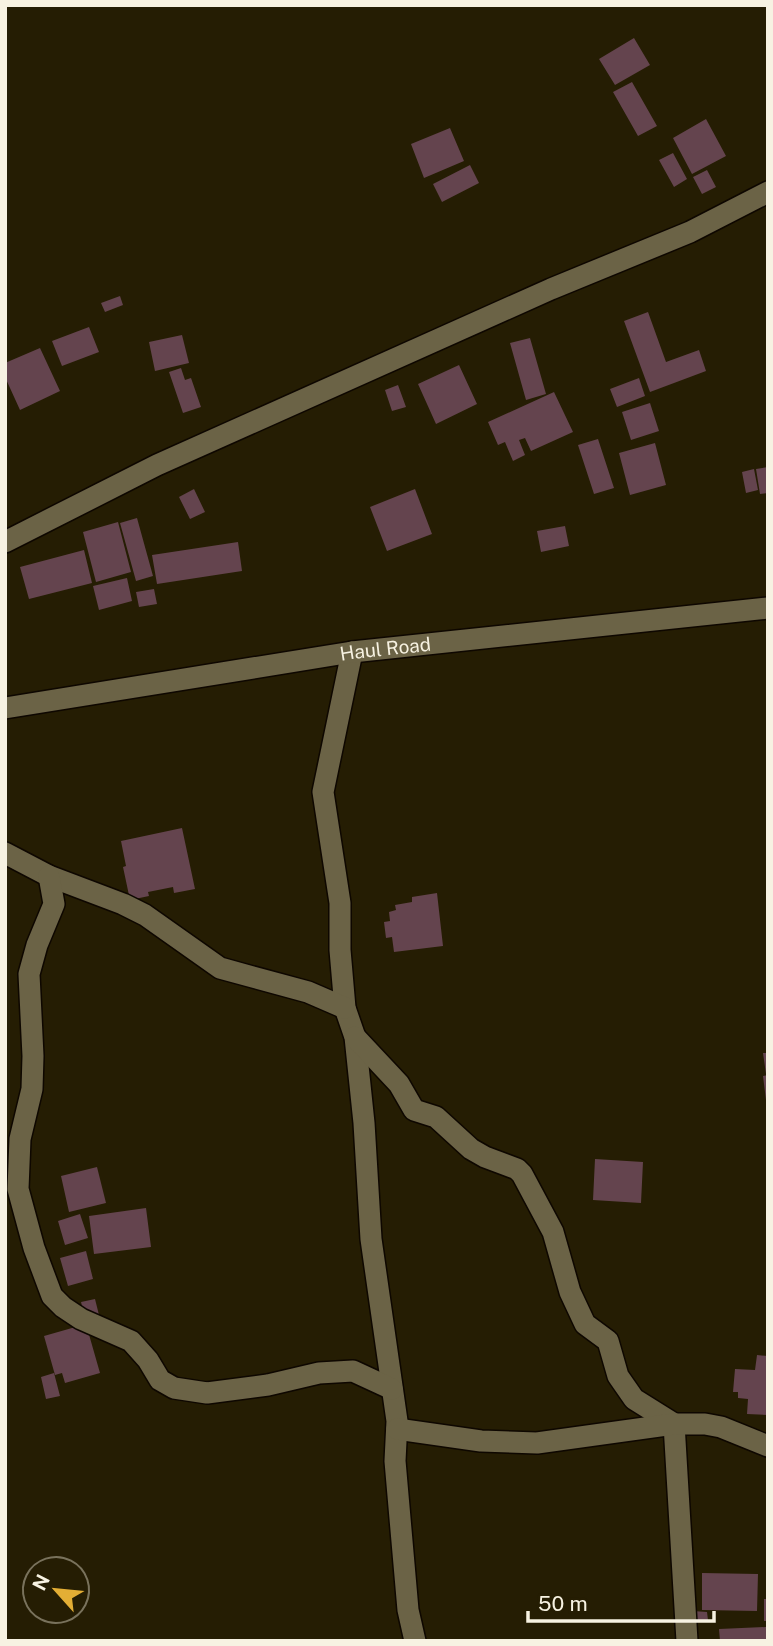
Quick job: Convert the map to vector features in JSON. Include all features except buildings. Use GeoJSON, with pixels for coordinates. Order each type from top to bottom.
{"type":"FeatureCollection","features":[{"type":"Feature","properties":{"kind":"street"},"geometry":{"type":"LineString","coordinates":[[5,542],[158,465],[551,289],[690,232],[768,192]]}},
{"type":"Feature","properties":{"kind":"street","name":"Haul Road"},"geometry":{"type":"LineString","coordinates":[[5,708],[352,652],[768,608]]}},
{"type":"Feature","properties":{"kind":"street"},"geometry":{"type":"LineString","coordinates":[[352,652],[323,792],[340,903],[340,950],[345,1008],[355,1037],[364,1123],[371,1239],[397,1429],[395,1461],[408,1610],[415,1641]]}},
{"type":"Feature","properties":{"kind":"street"},"geometry":{"type":"LineString","coordinates":[[5,853],[49,876],[145,915],[220,968],[308,992],[345,1008]]}},
{"type":"Feature","properties":{"kind":"street"},"geometry":{"type":"LineString","coordinates":[[49,876],[54,904],[37,945],[29,974],[32,1090],[20,1139],[18,1189],[34,1248],[52,1296],[81,1319],[131,1341],[148,1360],[160,1380],[174,1388],[207,1393],[268,1385],[319,1373],[353,1371],[392,1390]]}},
{"type":"Feature","properties":{"kind":"street"},"geometry":{"type":"LineString","coordinates":[[355,1037],[399,1084],[414,1110],[436,1118],[471,1149],[517,1169],[522,1174],[553,1232],[570,1292],[585,1324],[608,1341],[618,1376],[634,1399],[674,1424]]}},
{"type":"Feature","properties":{"kind":"street"},"geometry":{"type":"LineString","coordinates":[[397,1429],[481,1441],[537,1443],[674,1424],[705,1424],[720,1427],[768,1446]]}},
{"type":"Feature","properties":{"kind":"street"},"geometry":{"type":"LineString","coordinates":[[674,1424],[687,1641]]}}]}
